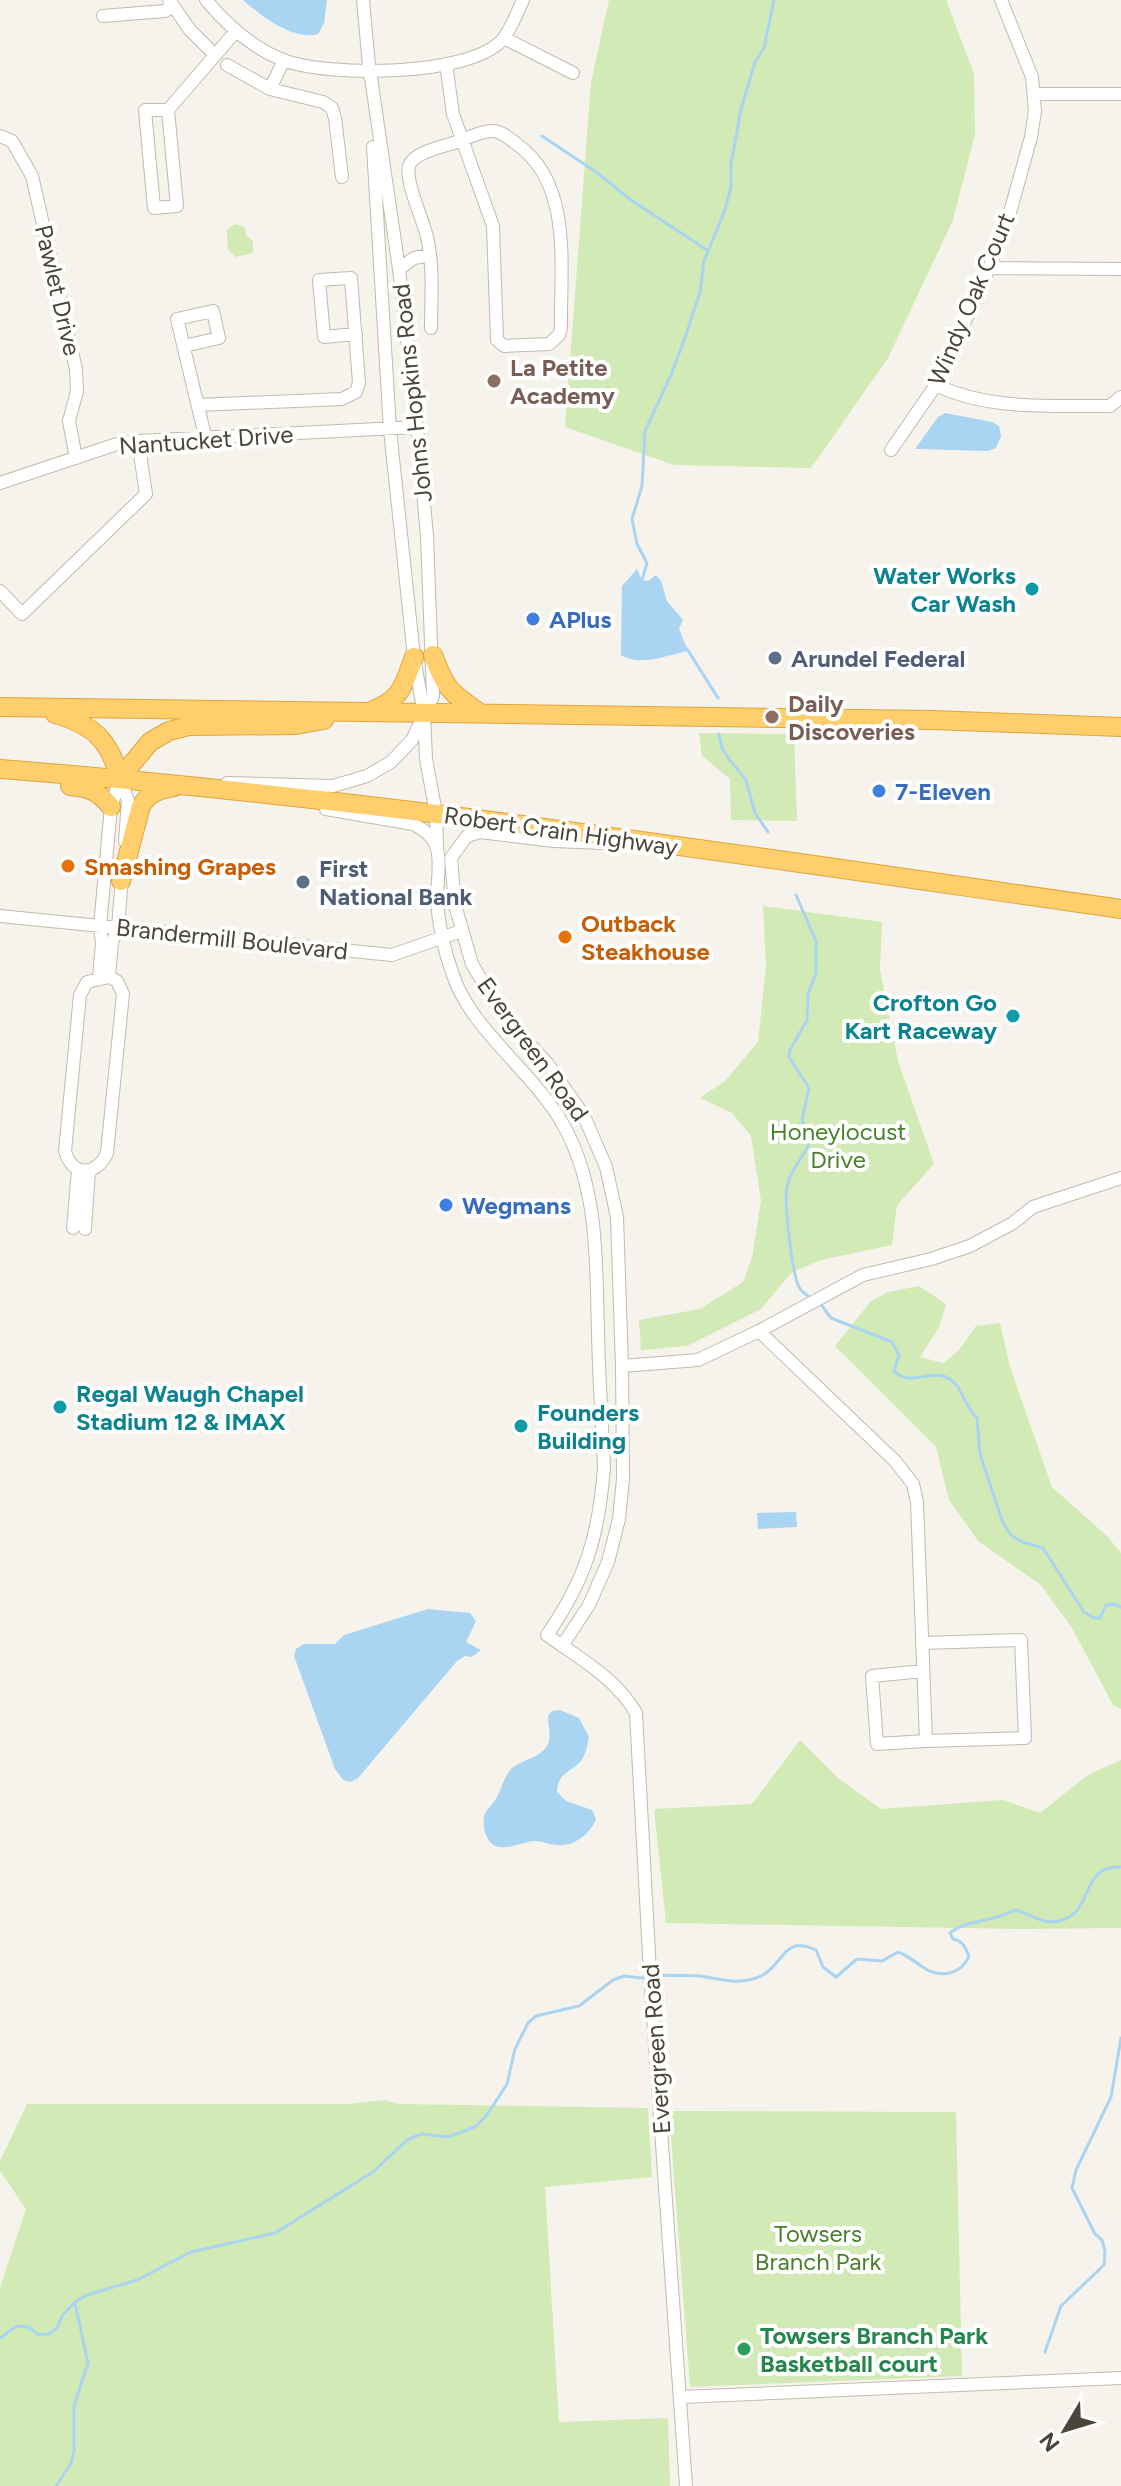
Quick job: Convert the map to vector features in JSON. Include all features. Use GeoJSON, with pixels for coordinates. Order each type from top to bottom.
{"type":"FeatureCollection","features":[{"type":"Feature","properties":{"kind":"highway"},"geometry":{"type":"LineString","coordinates":[[433,655],[451,693],[480,713]]}},
{"type":"Feature","properties":{"kind":"highway"},"geometry":{"type":"LineString","coordinates":[[120,778],[150,742],[169,731],[189,726],[296,725],[369,712],[387,705],[403,687],[414,657]]}},
{"type":"Feature","properties":{"kind":"highway"},"geometry":{"type":"LineString","coordinates":[[0,707],[968,720],[1121,727]]}},
{"type":"Feature","properties":{"kind":"highway"},"geometry":{"type":"LineString","coordinates":[[31,707],[74,720],[97,735],[112,753],[120,778]]}},
{"type":"Feature","properties":{"kind":"highway","name":"Robert Crain Highway"},"geometry":{"type":"LineString","coordinates":[[0,769],[190,785],[436,813],[1121,909]]}},
{"type":"Feature","properties":{"kind":"highway"},"geometry":{"type":"LineString","coordinates":[[0,779],[92,788],[111,807]]}},
{"type":"Feature","properties":{"kind":"highway"},"geometry":{"type":"LineString","coordinates":[[121,881],[141,806],[147,796],[160,790],[190,785]]}},
{"type":"Feature","properties":{"kind":"street"},"geometry":{"type":"LineString","coordinates":[[206,0],[236,31],[267,53],[316,69],[370,71],[446,64],[482,55],[504,38],[523,0]]}},
{"type":"Feature","properties":{"kind":"street","name":"Johns Hopkins Road"},"geometry":{"type":"LineString","coordinates":[[363,0],[370,71],[390,430],[414,657],[424,714],[426,759],[436,813]]}},
{"type":"Feature","properties":{"kind":"street","name":"Windy Oak Court"},"geometry":{"type":"LineString","coordinates":[[891,450],[936,385],[989,268],[1009,216],[1031,137],[1035,94],[1026,60],[1001,0]]}},
{"type":"Feature","properties":{"kind":"street"},"geometry":{"type":"LineString","coordinates":[[103,16],[165,11],[170,3],[190,30],[215,55]]}},
{"type":"Feature","properties":{"kind":"street"},"geometry":{"type":"LineString","coordinates":[[168,110],[145,110],[154,208],[177,206],[168,110],[236,31]]}},
{"type":"Feature","properties":{"kind":"street"},"geometry":{"type":"LineString","coordinates":[[504,38],[573,73]]}},
{"type":"Feature","properties":{"kind":"street"},"geometry":{"type":"LineString","coordinates":[[270,89],[284,60]]}},
{"type":"Feature","properties":{"kind":"street"},"geometry":{"type":"LineString","coordinates":[[431,328],[430,255],[409,166],[421,155],[463,140],[495,131],[532,155],[541,167],[560,226],[561,328],[559,335],[549,344],[504,346],[497,340],[493,226],[463,140],[453,114],[446,64]]}},
{"type":"Feature","properties":{"kind":"street"},"geometry":{"type":"LineString","coordinates":[[227,65],[270,89],[323,102],[332,108],[342,177]]}},
{"type":"Feature","properties":{"kind":"street","name":"Johns Hopkins Road"},"geometry":{"type":"LineString","coordinates":[[190,785],[255,782],[333,786],[367,776],[391,762],[412,740],[433,696],[427,536],[417,427],[399,269],[370,71]]}},
{"type":"Feature","properties":{"kind":"street"},"geometry":{"type":"LineString","coordinates":[[1035,94],[1121,94]]}},
{"type":"Feature","properties":{"kind":"street","name":"Pawlet Drive"},"geometry":{"type":"LineString","coordinates":[[0,136],[12,141],[32,176],[76,369],[77,391],[69,421],[76,458]]}},
{"type":"Feature","properties":{"kind":"street"},"geometry":{"type":"LineString","coordinates":[[399,269],[414,258],[430,255]]}},
{"type":"Feature","properties":{"kind":"street"},"geometry":{"type":"LineString","coordinates":[[989,268],[1121,269]]}},
{"type":"Feature","properties":{"kind":"street"},"geometry":{"type":"LineString","coordinates":[[198,405],[342,399],[356,392],[359,383],[356,334],[351,278],[319,280],[324,337],[356,334]]}},
{"type":"Feature","properties":{"kind":"street"},"geometry":{"type":"LineString","coordinates":[[184,346],[205,436]]}},
{"type":"Feature","properties":{"kind":"street"},"geometry":{"type":"LineString","coordinates":[[936,385],[960,396],[991,403],[1110,406],[1121,397]]}},
{"type":"Feature","properties":{"kind":"street","name":"Nantucket Drive"},"geometry":{"type":"LineString","coordinates":[[0,483],[117,444],[138,441],[417,427]]}},
{"type":"Feature","properties":{"kind":"street"},"geometry":{"type":"LineString","coordinates":[[0,591],[22,614],[146,494],[138,441]]}},
{"type":"Feature","properties":{"kind":"street"},"geometry":{"type":"LineString","coordinates":[[104,978],[100,926],[111,807],[120,778]]}},
{"type":"Feature","properties":{"kind":"street"},"geometry":{"type":"LineString","coordinates":[[104,978],[118,928],[128,801],[120,778]]}},
{"type":"Feature","properties":{"kind":"street"},"geometry":{"type":"LineString","coordinates":[[236,790],[413,824],[423,829],[437,849]]}},
{"type":"Feature","properties":{"kind":"street","name":"Evergreen Road"},"geometry":{"type":"LineString","coordinates":[[436,813],[437,901],[441,936],[454,979],[476,1017],[524,1070],[565,1127],[589,1192],[595,1234],[604,1467],[602,1492],[596,1534],[585,1568],[568,1605],[547,1635],[611,1681],[626,1695],[636,1713],[651,1988],[686,2486]]}},
{"type":"Feature","properties":{"kind":"street","name":"Evergreen Road"},"geometry":{"type":"LineString","coordinates":[[562,1646],[589,1605],[608,1562],[619,1519],[623,1479],[617,1217],[606,1167],[594,1137],[566,1087],[501,1013],[472,964],[455,905],[451,858],[467,836],[480,832],[554,841],[667,846]]}},
{"type":"Feature","properties":{"kind":"street","name":"Brandermill Boulevard"},"geometry":{"type":"LineString","coordinates":[[0,916],[392,955],[461,931]]}},
{"type":"Feature","properties":{"kind":"street"},"geometry":{"type":"LineString","coordinates":[[104,978],[117,981],[123,994],[107,1153],[103,1163],[83,1170],[68,1159],[65,1151],[80,995],[87,982],[104,978]]}},
{"type":"Feature","properties":{"kind":"street"},"geometry":{"type":"LineString","coordinates":[[79,1228],[83,1170]]}},
{"type":"Feature","properties":{"kind":"street"},"geometry":{"type":"LineString","coordinates":[[622,1366],[698,1360],[803,1309],[863,1275],[970,1246],[1013,1223],[1033,1207],[1121,1178]]}},
{"type":"Feature","properties":{"kind":"street"},"geometry":{"type":"LineString","coordinates":[[759,1331],[895,1461],[913,1484],[917,1502],[926,1741]]}},
{"type":"Feature","properties":{"kind":"street"},"geometry":{"type":"LineString","coordinates":[[922,1643],[1021,1640],[1025,1738],[877,1744],[872,1676],[923,1671]]}},
{"type":"Feature","properties":{"kind":"street"},"geometry":{"type":"LineString","coordinates":[[681,2397],[1121,2378]]}},
{"type":"Feature","properties":{"kind":"green space"},"geometry":{"type":"Polygon","coordinates":[[[609,0],[946,0],[974,74],[975,134],[953,220],[888,358],[811,468],[674,465],[565,427],[591,82],[609,0]]]}},
{"type":"Feature","properties":{"kind":"green space"},"geometry":{"type":"Polygon","coordinates":[[[234,224],[245,227],[246,235],[253,241],[253,253],[235,257],[228,249],[227,230],[234,224]]]}},
{"type":"Feature","properties":{"kind":"green space"},"geometry":{"type":"Polygon","coordinates":[[[699,733],[794,734],[797,821],[731,820],[730,779],[702,756],[699,733]]]}},
{"type":"Feature","properties":{"kind":"green space","name":"Honeylocust Drive"},"geometry":{"type":"Polygon","coordinates":[[[763,906],[882,922],[880,969],[898,1061],[934,1164],[897,1205],[892,1245],[821,1260],[791,1273],[761,1309],[687,1346],[641,1350],[639,1320],[700,1309],[743,1282],[752,1258],[761,1201],[751,1136],[732,1113],[700,1098],[726,1080],[758,1042],[766,967],[763,906]]]}},
{"type":"Feature","properties":{"kind":"green space"},"geometry":{"type":"Polygon","coordinates":[[[919,1286],[946,1304],[939,1327],[920,1357],[943,1363],[958,1351],[976,1326],[1000,1323],[1010,1367],[1052,1487],[1108,1537],[1121,1553],[1121,1709],[1113,1705],[1072,1628],[1041,1585],[978,1541],[949,1500],[936,1447],[835,1346],[871,1301],[888,1292],[919,1286]]]}},
{"type":"Feature","properties":{"kind":"green space"},"geometry":{"type":"Polygon","coordinates":[[[800,1740],[839,1779],[881,1809],[1003,1800],[1040,1813],[1088,1775],[1121,1760],[1121,1928],[666,1923],[654,1809],[752,1804],[800,1740]]]}},
{"type":"Feature","properties":{"kind":"green space"},"geometry":{"type":"Polygon","coordinates":[[[384,2100],[400,2104],[648,2108],[652,2177],[545,2187],[559,2422],[668,2418],[670,2486],[0,2486],[0,2288],[26,2209],[0,2171],[0,2161],[27,2104],[349,2104],[384,2100]]]}},
{"type":"Feature","properties":{"kind":"green space","name":"Towsers Branch Park"},"geometry":{"type":"Polygon","coordinates":[[[669,2111],[956,2112],[962,2376],[690,2387],[669,2111]]]}},
{"type":"Feature","properties":{"kind":"water"},"geometry":{"type":"Polygon","coordinates":[[[243,0],[327,0],[324,23],[318,34],[298,34],[268,19],[243,0]]]}},
{"type":"Feature","properties":{"kind":"water"},"geometry":{"type":"Polygon","coordinates":[[[945,413],[999,426],[1001,436],[996,448],[988,451],[915,449],[938,417],[945,413]]]}},
{"type":"Feature","properties":{"kind":"water"},"geometry":{"type":"Polygon","coordinates":[[[637,569],[642,580],[648,581],[656,575],[661,581],[667,601],[683,620],[679,629],[688,651],[645,660],[621,655],[622,586],[637,569]]]}},
{"type":"Feature","properties":{"kind":"water"},"geometry":{"type":"Polygon","coordinates":[[[796,1512],[797,1527],[758,1529],[757,1513],[796,1512]]]}},
{"type":"Feature","properties":{"kind":"water"},"geometry":{"type":"Polygon","coordinates":[[[428,1609],[470,1613],[476,1621],[466,1642],[481,1650],[472,1657],[465,1656],[457,1661],[358,1778],[350,1782],[343,1780],[335,1769],[294,1656],[296,1649],[304,1644],[335,1644],[344,1635],[428,1609]]]}},
{"type":"Feature","properties":{"kind":"water"},"geometry":{"type":"Polygon","coordinates":[[[560,1710],[579,1718],[589,1737],[582,1759],[561,1777],[557,1792],[566,1801],[592,1810],[596,1819],[594,1824],[586,1834],[570,1844],[534,1841],[507,1847],[495,1846],[485,1833],[486,1813],[511,1769],[539,1754],[547,1746],[550,1736],[548,1716],[552,1711],[560,1710]]]}},
{"type":"Feature","properties":{"kind":"waterway"},"geometry":{"type":"LineString","coordinates":[[642,580],[647,563],[637,544],[632,519],[642,486],[645,431],[687,332],[700,292],[704,261],[725,210],[741,109],[755,62],[764,48],[774,0]]}},
{"type":"Feature","properties":{"kind":"waterway"},"geometry":{"type":"LineString","coordinates":[[542,136],[707,250]]}},
{"type":"Feature","properties":{"kind":"waterway"},"geometry":{"type":"LineString","coordinates":[[687,649],[718,698]]}},
{"type":"Feature","properties":{"kind":"waterway"},"geometry":{"type":"LineString","coordinates":[[719,734],[722,748],[746,780],[755,813],[768,832]]}},
{"type":"Feature","properties":{"kind":"waterway"},"geometry":{"type":"LineString","coordinates":[[796,895],[816,941],[816,973],[808,994],[807,1020],[789,1057],[809,1088],[802,1120],[809,1143],[788,1182],[786,1196],[796,1279],[802,1291],[813,1299]]}},
{"type":"Feature","properties":{"kind":"waterway"},"geometry":{"type":"LineString","coordinates":[[820,1303],[831,1318],[892,1342],[899,1355],[894,1371],[900,1376],[934,1375],[953,1382],[977,1418],[980,1454],[1003,1523],[1011,1535],[1043,1548],[1084,1612],[1100,1618],[1106,1605],[1121,1607]]}},
{"type":"Feature","properties":{"kind":"waterway"},"geometry":{"type":"LineString","coordinates":[[662,1975],[745,1981],[769,1971],[790,1948],[796,1946],[816,1950],[823,1967],[836,1977],[857,1959],[882,1961],[898,1952],[935,1973],[950,1973],[962,1967],[969,1956],[950,1933],[956,1929],[1015,1910],[1046,1922],[1066,1919],[1082,1903],[1098,1874],[1107,1868],[1121,1867]]}},
{"type":"Feature","properties":{"kind":"waterway"},"geometry":{"type":"LineString","coordinates":[[0,2338],[17,2326],[28,2327],[39,2335],[49,2334],[57,2328],[62,2316],[75,2302],[87,2295],[137,2280],[191,2252],[275,2233],[373,2172],[407,2140],[421,2134],[448,2137],[475,2127],[487,2115],[507,2084],[515,2049],[528,2023],[536,2016],[579,2006],[613,1980],[624,1976],[642,1978]]}},
{"type":"Feature","properties":{"kind":"waterway"},"geometry":{"type":"LineString","coordinates":[[1045,2352],[1061,2306],[1104,2265],[1102,2240],[1095,2234],[1072,2188],[1076,2170],[1111,2097],[1121,2038]]}},
{"type":"Feature","properties":{"kind":"waterway"},"geometry":{"type":"LineString","coordinates":[[56,2486],[71,2463],[74,2406],[88,2363],[75,2303]]}},
{"type":"Feature","properties":{"kind":"place","name":"La Petite Academy"},"geometry":{"type":"Point","coordinates":[494,381]}},
{"type":"Feature","properties":{"kind":"place","name":"Water Works Car Wash"},"geometry":{"type":"Point","coordinates":[1032,589]}},
{"type":"Feature","properties":{"kind":"place","name":"APlus"},"geometry":{"type":"Point","coordinates":[533,619]}},
{"type":"Feature","properties":{"kind":"place","name":"Arundel Federal"},"geometry":{"type":"Point","coordinates":[775,658]}},
{"type":"Feature","properties":{"kind":"place","name":"Daily Discoveries"},"geometry":{"type":"Point","coordinates":[772,717]}},
{"type":"Feature","properties":{"kind":"place","name":"7-Eleven"},"geometry":{"type":"Point","coordinates":[879,791]}},
{"type":"Feature","properties":{"kind":"place","name":"Smashing Grapes"},"geometry":{"type":"Point","coordinates":[68,866]}},
{"type":"Feature","properties":{"kind":"place","name":"First National Bank"},"geometry":{"type":"Point","coordinates":[303,882]}},
{"type":"Feature","properties":{"kind":"place","name":"Outback Steakhouse"},"geometry":{"type":"Point","coordinates":[565,937]}},
{"type":"Feature","properties":{"kind":"place","name":"Crofton Go Kart Raceway"},"geometry":{"type":"Point","coordinates":[1013,1016]}},
{"type":"Feature","properties":{"kind":"place","name":"Wegmans"},"geometry":{"type":"Point","coordinates":[446,1205]}},
{"type":"Feature","properties":{"kind":"place","name":"Regal Waugh Chapel Stadium 12 & IMAX"},"geometry":{"type":"Point","coordinates":[60,1407]}},
{"type":"Feature","properties":{"kind":"place","name":"Founders Building"},"geometry":{"type":"Point","coordinates":[521,1426]}},
{"type":"Feature","properties":{"kind":"place","name":"Towsers Branch Park Basketball court"},"geometry":{"type":"Point","coordinates":[744,2349]}}]}
